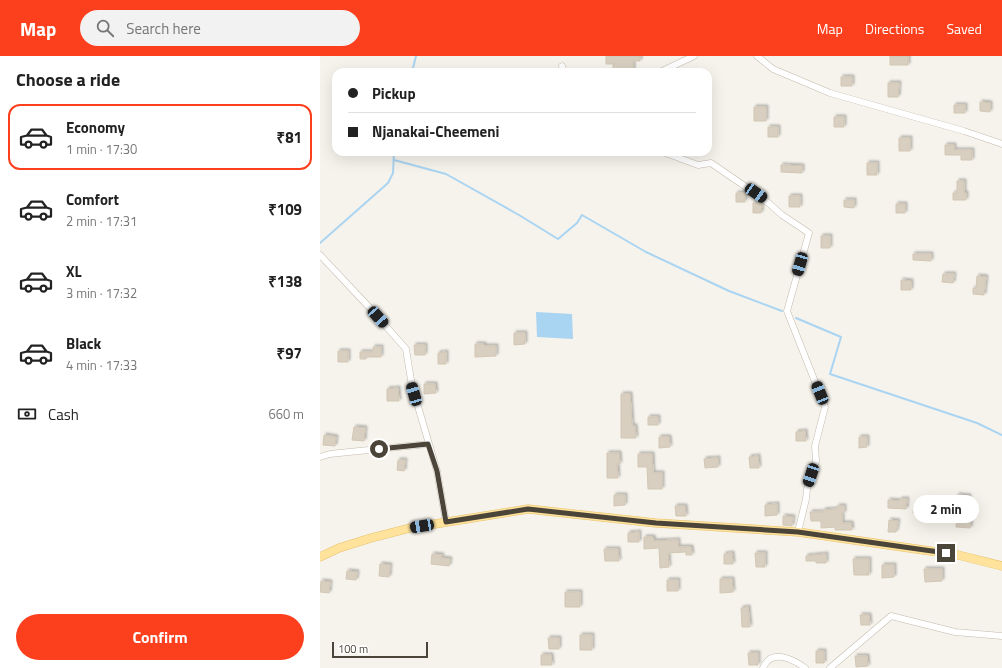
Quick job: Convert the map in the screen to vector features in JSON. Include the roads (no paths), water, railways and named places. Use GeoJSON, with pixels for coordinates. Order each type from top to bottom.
{"type":"FeatureCollection","features":[{"type":"Feature","properties":{"kind":"main road"},"geometry":{"type":"LineString","coordinates":[[320,557],[339,548],[410,528],[528,509],[656,523],[798,532],[958,555],[1002,566]]}},
{"type":"Feature","properties":{"kind":"street"},"geometry":{"type":"LineString","coordinates":[[668,68],[694,56]]}},
{"type":"Feature","properties":{"kind":"street"},"geometry":{"type":"LineString","coordinates":[[757,56],[773,69],[830,93],[964,131],[1002,144]]}},
{"type":"Feature","properties":{"kind":"street"},"geometry":{"type":"LineString","coordinates":[[674,156],[698,165],[711,163],[765,200],[782,215],[809,233],[787,311],[825,407],[815,446],[816,461],[806,489],[806,499],[798,532]]}},
{"type":"Feature","properties":{"kind":"street"},"geometry":{"type":"LineString","coordinates":[[320,255],[406,349],[412,386],[437,471],[446,522]]}},
{"type":"Feature","properties":{"kind":"street"},"geometry":{"type":"LineString","coordinates":[[320,457],[330,454],[428,444]]}},
{"type":"Feature","properties":{"kind":"street"},"geometry":{"type":"LineString","coordinates":[[830,668],[891,616],[955,632],[1002,636]]}},
{"type":"Feature","properties":{"kind":"street"},"geometry":{"type":"LineString","coordinates":[[763,668],[767,661],[777,656],[786,657],[796,661],[805,668]]}},
{"type":"Feature","properties":{"kind":"water"},"geometry":{"type":"Polygon","coordinates":[[[536,312],[572,314],[573,339],[537,337],[536,312]]]}},
{"type":"Feature","properties":{"kind":"waterway"},"geometry":{"type":"LineString","coordinates":[[413,68],[416,56]]}},
{"type":"Feature","properties":{"kind":"waterway"},"geometry":{"type":"LineString","coordinates":[[320,243],[388,183],[393,173],[394,156]]}},
{"type":"Feature","properties":{"kind":"waterway"},"geometry":{"type":"LineString","coordinates":[[394,160],[446,174],[558,239],[577,223],[582,215],[646,252],[729,291],[782,311]]}},
{"type":"Feature","properties":{"kind":"waterway"},"geometry":{"type":"LineString","coordinates":[[796,318],[841,337],[830,374],[977,423],[1002,435]]}}]}
